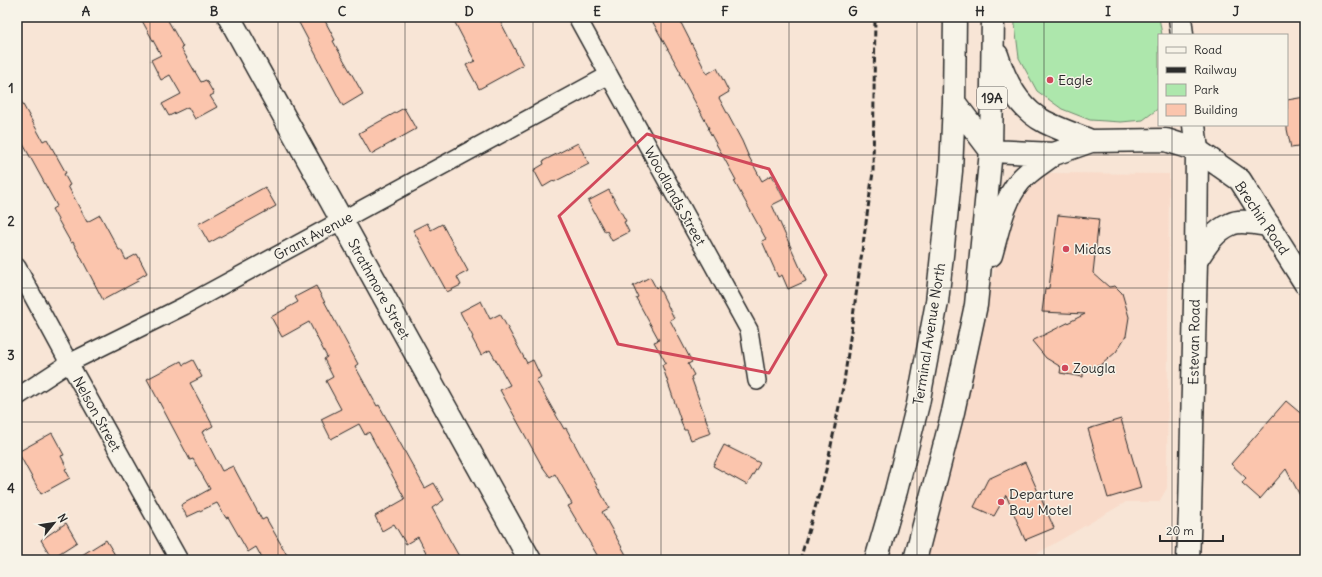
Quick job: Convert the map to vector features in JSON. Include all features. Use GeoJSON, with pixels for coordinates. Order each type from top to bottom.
{"type":"FeatureCollection","features":[{"type":"Feature","properties":{"kind":"main road","name":"Strathmore Street"},"geometry":{"type":"LineString","coordinates":[[229,17],[530,560]]}},
{"type":"Feature","properties":{"kind":"main road","name":"Terminal Avenue North"},"geometry":{"type":"LineString","coordinates":[[876,560],[896,491],[918,404],[937,302],[951,171],[954,102],[955,17]]}},
{"type":"Feature","properties":{"kind":"main road","name":"19A"},"geometry":{"type":"LineString","coordinates":[[991,151],[993,17]]}},
{"type":"Feature","properties":{"kind":"main road"},"geometry":{"type":"LineString","coordinates":[[1180,17],[1182,34]]}},
{"type":"Feature","properties":{"kind":"main road"},"geometry":{"type":"LineString","coordinates":[[993,44],[1000,67],[1010,86],[1022,103],[1036,117],[1044,122],[1091,141]]}},
{"type":"Feature","properties":{"kind":"main road","name":"19A"},"geometry":{"type":"LineString","coordinates":[[954,102],[991,151]]}},
{"type":"Feature","properties":{"kind":"main road","name":"Estevan Road"},"geometry":{"type":"LineString","coordinates":[[1188,560],[1196,261],[1197,150],[1194,126]]}},
{"type":"Feature","properties":{"kind":"main road","name":"Brechin Road"},"geometry":{"type":"LineString","coordinates":[[991,151],[1054,154],[1091,141],[1166,140],[1197,150],[1240,180],[1305,283]]}},
{"type":"Feature","properties":{"kind":"main road"},"geometry":{"type":"LineString","coordinates":[[976,304],[991,151]]}},
{"type":"Feature","properties":{"kind":"main road"},"geometry":{"type":"LineString","coordinates":[[916,560],[953,412],[976,304],[1008,198],[1019,182],[1054,154]]}},
{"type":"Feature","properties":{"kind":"main road"},"geometry":{"type":"LineString","coordinates":[[1196,261],[1212,237],[1231,224],[1245,222],[1269,225]]}},
{"type":"Feature","properties":{"kind":"main road"},"geometry":{"type":"LineString","coordinates":[[904,560],[932,498]]}},
{"type":"Feature","properties":{"kind":"street","name":"Woodlands Street"},"geometry":{"type":"LineString","coordinates":[[577,17],[749,330],[756,381]]}},
{"type":"Feature","properties":{"kind":"street","name":"Grant Avenue"},"geometry":{"type":"LineString","coordinates":[[17,397],[69,363],[184,306],[609,75]]}},
{"type":"Feature","properties":{"kind":"street","name":"Nelson Street"},"geometry":{"type":"LineString","coordinates":[[17,267],[69,363],[180,560]]}},
{"type":"Feature","properties":{"kind":"highlighted area"},"geometry":{"type":"Polygon","coordinates":[[[647,134],[769,169],[826,275],[769,373],[618,344],[559,216],[647,134]]]}},
{"type":"Feature","properties":{"kind":"shaded area"},"geometry":{"type":"Polygon","coordinates":[[[1048,173],[1169,174],[1167,488],[1159,502],[1126,502],[1026,560],[923,560],[982,309],[1018,198],[1048,173]]]}},
{"type":"Feature","properties":{"kind":"green space"},"geometry":{"type":"Polygon","coordinates":[[[1014,17],[1159,17],[1162,34],[1158,34],[1158,109],[1143,120],[1121,122],[1090,120],[1062,109],[1037,91],[1019,58],[1014,17]]]}},
{"type":"Feature","properties":{"kind":"building"},"geometry":{"type":"Polygon","coordinates":[[[140,17],[166,17],[183,47],[181,48],[201,82],[206,80],[214,94],[210,96],[217,107],[195,119],[188,107],[169,116],[162,104],[181,94],[170,75],[161,80],[151,60],[161,55],[140,17]]]}},
{"type":"Feature","properties":{"kind":"building"},"geometry":{"type":"Polygon","coordinates":[[[296,17],[323,17],[335,40],[333,41],[363,94],[343,106],[296,17]]]}},
{"type":"Feature","properties":{"kind":"building"},"geometry":{"type":"Polygon","coordinates":[[[452,17],[498,17],[523,65],[479,89],[466,65],[475,61],[452,17]]]}},
{"type":"Feature","properties":{"kind":"building"},"geometry":{"type":"Polygon","coordinates":[[[650,17],[678,17],[707,74],[717,68],[729,92],[719,98],[748,155],[762,181],[772,175],[784,199],[772,205],[806,281],[788,289],[782,275],[778,277],[762,241],[766,239],[734,181],[736,180],[708,129],[709,128],[680,74],[681,73],[650,17]]]}},
{"type":"Feature","properties":{"kind":"building"},"geometry":{"type":"Polygon","coordinates":[[[17,94],[43,141],[47,139],[66,173],[64,174],[70,185],[68,186],[87,222],[100,215],[126,260],[137,254],[147,273],[137,279],[138,281],[103,300],[73,242],[71,243],[52,209],[57,206],[17,133],[17,94]]]}},
{"type":"Feature","properties":{"kind":"building"},"geometry":{"type":"Polygon","coordinates":[[[1305,97],[1305,146],[1291,148],[1287,129],[1288,100],[1305,97]]]}},
{"type":"Feature","properties":{"kind":"building"},"geometry":{"type":"Polygon","coordinates":[[[404,108],[416,129],[371,154],[359,133],[404,108]]]}},
{"type":"Feature","properties":{"kind":"building"},"geometry":{"type":"Polygon","coordinates":[[[578,143],[589,164],[543,187],[534,170],[544,164],[543,161],[578,143]]]}},
{"type":"Feature","properties":{"kind":"building"},"geometry":{"type":"Polygon","coordinates":[[[265,187],[276,206],[209,243],[198,224],[265,187]]]}},
{"type":"Feature","properties":{"kind":"building"},"geometry":{"type":"Polygon","coordinates":[[[609,190],[626,221],[624,222],[629,232],[612,241],[607,231],[605,232],[588,201],[609,190]]]}},
{"type":"Feature","properties":{"kind":"building"},"geometry":{"type":"Polygon","coordinates":[[[1058,215],[1099,219],[1093,273],[1109,287],[1115,286],[1122,293],[1129,317],[1126,336],[1116,352],[1101,365],[1083,369],[1083,377],[1060,373],[1061,367],[1046,358],[1032,341],[1085,314],[1042,312],[1045,289],[1049,288],[1058,215]]]}},
{"type":"Feature","properties":{"kind":"building"},"geometry":{"type":"Polygon","coordinates":[[[427,223],[431,230],[442,224],[468,271],[457,277],[461,285],[447,292],[413,230],[427,223]]]}},
{"type":"Feature","properties":{"kind":"building"},"geometry":{"type":"Polygon","coordinates":[[[650,277],[656,288],[658,286],[674,318],[670,320],[692,362],[688,364],[694,375],[691,377],[711,433],[691,440],[687,430],[684,430],[662,365],[666,363],[654,342],[659,340],[636,298],[638,297],[633,286],[650,277]]]}},
{"type":"Feature","properties":{"kind":"building"},"geometry":{"type":"Polygon","coordinates":[[[316,286],[358,364],[355,366],[377,406],[379,405],[425,488],[434,483],[444,500],[432,508],[461,560],[430,560],[418,537],[406,544],[394,524],[382,531],[375,516],[405,499],[369,432],[365,435],[359,424],[331,439],[321,419],[341,409],[326,381],[333,377],[324,359],[327,357],[309,322],[282,337],[271,317],[298,302],[295,297],[316,286]]]}},
{"type":"Feature","properties":{"kind":"building"},"geometry":{"type":"Polygon","coordinates":[[[481,301],[490,319],[500,314],[527,363],[533,360],[541,377],[536,380],[564,429],[566,428],[609,508],[602,512],[629,560],[600,560],[568,506],[572,504],[555,474],[550,477],[542,466],[500,390],[510,385],[490,350],[481,355],[460,312],[481,301]]]}},
{"type":"Feature","properties":{"kind":"building"},"geometry":{"type":"Polygon","coordinates":[[[193,360],[202,377],[190,383],[213,426],[202,432],[222,471],[233,466],[262,520],[266,518],[287,555],[277,560],[263,560],[256,547],[248,552],[228,517],[226,518],[217,503],[187,517],[181,505],[210,489],[193,459],[190,460],[147,379],[181,361],[183,365],[193,360]]]}},
{"type":"Feature","properties":{"kind":"building"},"geometry":{"type":"Polygon","coordinates":[[[1286,401],[1305,417],[1305,505],[1286,469],[1260,499],[1242,483],[1246,478],[1231,464],[1286,401]]]}},
{"type":"Feature","properties":{"kind":"building"},"geometry":{"type":"Polygon","coordinates":[[[1121,419],[1141,488],[1108,498],[1088,429],[1121,419]]]}},
{"type":"Feature","properties":{"kind":"building"},"geometry":{"type":"Polygon","coordinates":[[[52,433],[64,455],[61,456],[67,468],[65,469],[70,478],[41,494],[18,452],[52,433]]]}},
{"type":"Feature","properties":{"kind":"building"},"geometry":{"type":"Polygon","coordinates":[[[724,445],[760,463],[747,485],[713,466],[724,445]]]}},
{"type":"Feature","properties":{"kind":"building"},"geometry":{"type":"Polygon","coordinates":[[[1025,462],[1054,528],[1025,540],[1006,495],[994,516],[974,507],[988,479],[1025,462]]]}},
{"type":"Feature","properties":{"kind":"building"},"geometry":{"type":"Polygon","coordinates":[[[66,523],[77,542],[52,558],[41,540],[66,523]]]}},
{"type":"Feature","properties":{"kind":"building"},"geometry":{"type":"Polygon","coordinates":[[[106,540],[118,560],[74,560],[106,540]]]}},
{"type":"Feature","properties":{"kind":"railway"},"geometry":{"type":"LineString","coordinates":[[800,560],[826,470],[844,382],[873,172],[875,17]]}},
{"type":"Feature","properties":{"kind":"place","name":"Eagle"},"geometry":{"type":"Point","coordinates":[1050,80]}},
{"type":"Feature","properties":{"kind":"place","name":"Midas"},"geometry":{"type":"Point","coordinates":[1066,249]}},
{"type":"Feature","properties":{"kind":"place","name":"Zougla"},"geometry":{"type":"Point","coordinates":[1065,368]}},
{"type":"Feature","properties":{"kind":"place","name":"Departure Bay Motel"},"geometry":{"type":"Point","coordinates":[1001,502]}}]}
